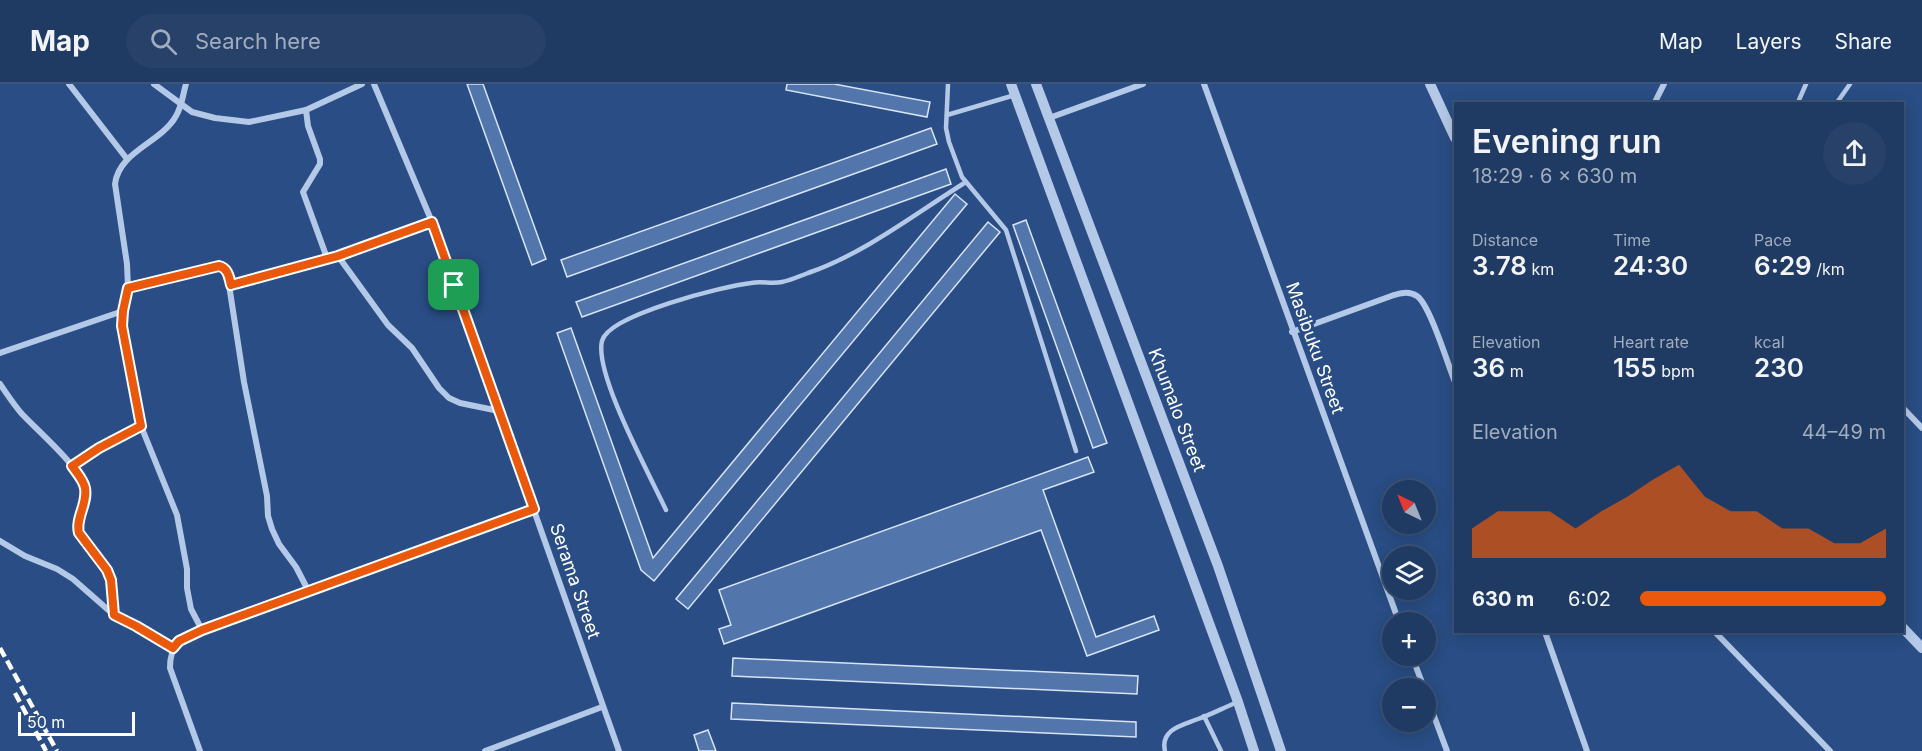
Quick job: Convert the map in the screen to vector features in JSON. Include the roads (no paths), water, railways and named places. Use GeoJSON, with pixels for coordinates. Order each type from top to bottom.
{"type":"FeatureCollection","features":[{"type":"Feature","properties":{"kind":"street"},"geometry":{"type":"LineString","coordinates":[[69,84],[127,159]]}},
{"type":"Feature","properties":{"kind":"street"},"geometry":{"type":"LineString","coordinates":[[154,84],[180,105],[204,116],[249,122],[306,110],[362,84]]}},
{"type":"Feature","properties":{"kind":"street"},"geometry":{"type":"LineString","coordinates":[[186,84],[176,116],[157,138],[127,159],[116,174],[115,184],[127,264],[128,288],[122,326],[141,426],[177,515],[187,569],[187,588],[191,609],[202,630]]}},
{"type":"Feature","properties":{"kind":"street","name":"Serama Street"},"geometry":{"type":"LineString","coordinates":[[374,84],[432,222],[619,751]]}},
{"type":"Feature","properties":{"kind":"street","name":"Khumalo Street"},"geometry":{"type":"LineString","coordinates":[[1036,84],[1218,566],[1281,751]]}},
{"type":"Feature","properties":{"kind":"street"},"geometry":{"type":"LineString","coordinates":[[1049,118],[1143,84]]}},
{"type":"Feature","properties":{"kind":"street","name":"Masibuku Street"},"geometry":{"type":"LineString","coordinates":[[1204,84],[1292,332],[1396,612]]}},
{"type":"Feature","properties":{"kind":"street"},"geometry":{"type":"LineString","coordinates":[[1430,84],[1454,136]]}},
{"type":"Feature","properties":{"kind":"street"},"geometry":{"type":"LineString","coordinates":[[1655,102],[1664,84]]}},
{"type":"Feature","properties":{"kind":"street"},"geometry":{"type":"LineString","coordinates":[[1013,89],[1254,751]]}},
{"type":"Feature","properties":{"kind":"street"},"geometry":{"type":"LineString","coordinates":[[306,110],[308,126],[320,164],[303,192],[327,258]]}},
{"type":"Feature","properties":{"kind":"street"},"geometry":{"type":"LineString","coordinates":[[231,285],[338,256],[432,222]]}},
{"type":"Feature","properties":{"kind":"street"},"geometry":{"type":"LineString","coordinates":[[338,256],[388,325],[412,348],[439,388],[449,398],[460,403],[499,411]]}},
{"type":"Feature","properties":{"kind":"street"},"geometry":{"type":"LineString","coordinates":[[128,288],[219,266],[224,267],[227,272],[231,285],[246,391],[267,496],[268,516],[279,544],[296,567],[309,592]]}},
{"type":"Feature","properties":{"kind":"street"},"geometry":{"type":"LineString","coordinates":[[1292,332],[1394,295],[1409,293],[1418,296],[1426,309],[1454,379]]}},
{"type":"Feature","properties":{"kind":"street"},"geometry":{"type":"LineString","coordinates":[[0,353],[123,311]]}},
{"type":"Feature","properties":{"kind":"street"},"geometry":{"type":"LineString","coordinates":[[0,384],[20,411],[72,466],[85,489],[77,525],[79,533],[107,570],[111,580],[114,615]]}},
{"type":"Feature","properties":{"kind":"street"},"geometry":{"type":"LineString","coordinates":[[1904,409],[1922,428]]}},
{"type":"Feature","properties":{"kind":"street"},"geometry":{"type":"LineString","coordinates":[[72,466],[99,448],[141,426]]}},
{"type":"Feature","properties":{"kind":"street"},"geometry":{"type":"LineString","coordinates":[[200,751],[170,668],[173,648],[179,641],[202,630],[534,509]]}},
{"type":"Feature","properties":{"kind":"street"},"geometry":{"type":"LineString","coordinates":[[0,541],[25,556],[57,569],[73,579],[114,615],[173,648]]}},
{"type":"Feature","properties":{"kind":"street"},"geometry":{"type":"LineString","coordinates":[[1904,629],[1922,648]]}},
{"type":"Feature","properties":{"kind":"street"},"geometry":{"type":"LineString","coordinates":[[1545,633],[1587,751]]}},
{"type":"Feature","properties":{"kind":"street"},"geometry":{"type":"LineString","coordinates":[[1716,633],[1830,751]]}},
{"type":"Feature","properties":{"kind":"street"},"geometry":{"type":"LineString","coordinates":[[485,751],[602,706]]}},
{"type":"Feature","properties":{"kind":"street"},"geometry":{"type":"LineString","coordinates":[[1436,722],[1447,751]]}},
{"type":"Feature","properties":{"kind":"lane"},"geometry":{"type":"LineString","coordinates":[[948,84],[946,128],[949,142],[962,177],[1006,230],[1076,451]]}},
{"type":"Feature","properties":{"kind":"lane"},"geometry":{"type":"LineString","coordinates":[[1800,102],[1806,84]]}},
{"type":"Feature","properties":{"kind":"lane"},"geometry":{"type":"LineString","coordinates":[[1837,102],[1850,84]]}},
{"type":"Feature","properties":{"kind":"lane"},"geometry":{"type":"LineString","coordinates":[[947,115],[1013,89]]}},
{"type":"Feature","properties":{"kind":"lane"},"geometry":{"type":"LineString","coordinates":[[666,510],[610,390],[601,356],[602,339],[610,328],[642,312],[720,289],[751,282],[782,282],[836,263],[966,182]]}},
{"type":"Feature","properties":{"kind":"lane"},"geometry":{"type":"LineString","coordinates":[[1165,751],[1166,736],[1171,731],[1184,723],[1238,702]]}},
{"type":"Feature","properties":{"kind":"lane"},"geometry":{"type":"LineString","coordinates":[[1204,717],[1221,751]]}},
{"type":"Feature","properties":{"kind":"railway"},"geometry":{"type":"LineString","coordinates":[[0,648],[57,751]]}},
{"type":"Feature","properties":{"kind":"railway"},"geometry":{"type":"LineString","coordinates":[[15,693],[46,751]]}}]}
